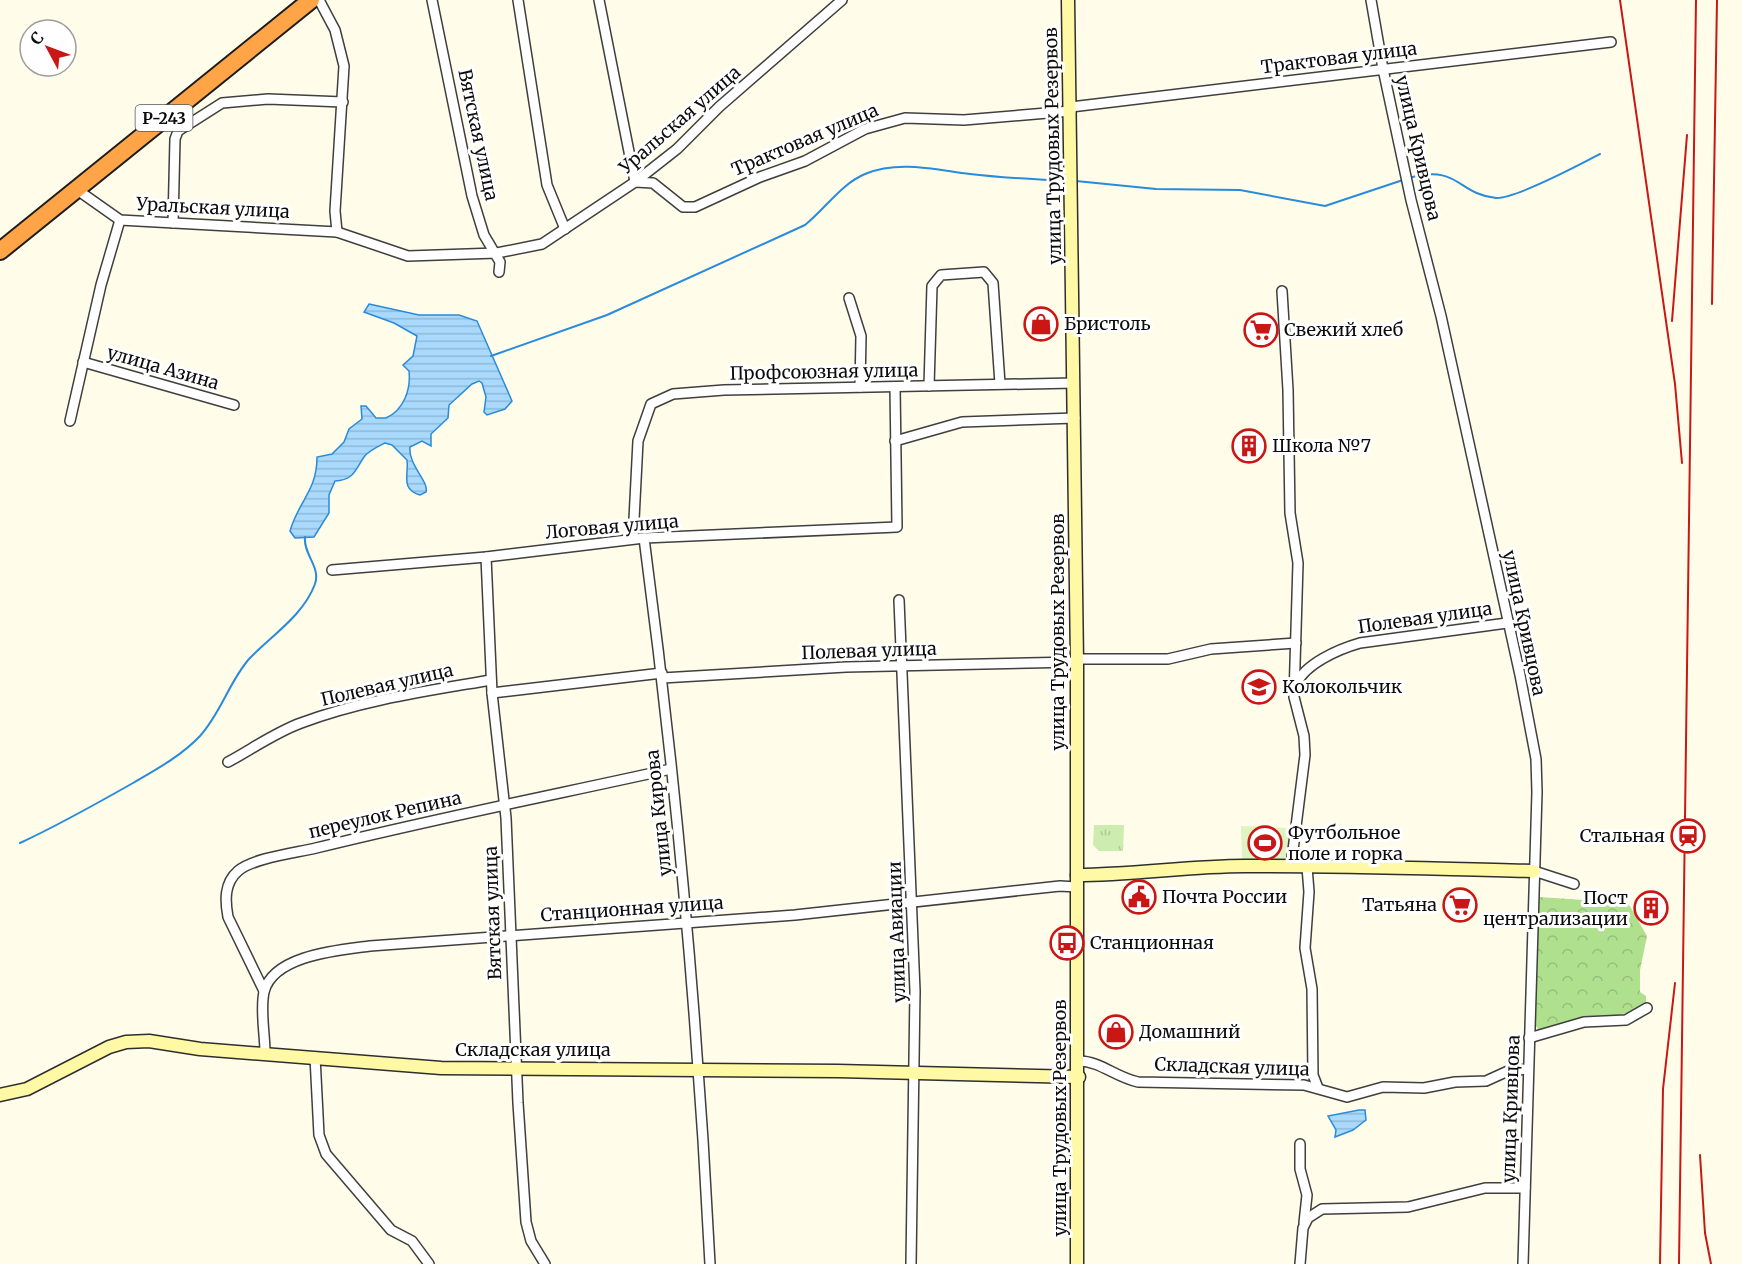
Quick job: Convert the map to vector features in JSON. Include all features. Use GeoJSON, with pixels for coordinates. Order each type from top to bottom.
{"type":"FeatureCollection","features":[{"type":"Feature","properties":{"kind":"highway","name":"Р-243"},"geometry":{"type":"LineString","coordinates":[[0,251],[311,0]]}},
{"type":"Feature","properties":{"kind":"street"},"geometry":{"type":"LineString","coordinates":[[319,0],[334,30],[344,66],[335,211],[337,232]]}},
{"type":"Feature","properties":{"kind":"street","name":"Вятская улица"},"geometry":{"type":"LineString","coordinates":[[432,0],[472,196],[484,235],[500,262],[499,272]]}},
{"type":"Feature","properties":{"kind":"street"},"geometry":{"type":"LineString","coordinates":[[518,0],[547,185],[565,229]]}},
{"type":"Feature","properties":{"kind":"street"},"geometry":{"type":"LineString","coordinates":[[599,0],[635,182]]}},
{"type":"Feature","properties":{"kind":"street","name":"Уральская улица"},"geometry":{"type":"LineString","coordinates":[[76,189],[120,220],[337,232],[408,256],[496,252],[542,244],[635,182],[677,149],[719,107],[842,0]]}},
{"type":"Feature","properties":{"kind":"street","name":"улица Трудовых Резервов"},"geometry":{"type":"LineString","coordinates":[[1068,0],[1072,156],[1077,661],[1079,1061],[1077,1264]]}},
{"type":"Feature","properties":{"kind":"street","name":"улица Кривцова"},"geometry":{"type":"LineString","coordinates":[[1371,0],[1411,200],[1441,316],[1506,623],[1520,675],[1536,759],[1523,1264]]}},
{"type":"Feature","properties":{"kind":"street","name":"Трактовая улица"},"geometry":{"type":"LineString","coordinates":[[635,182],[653,183],[683,207],[695,207],[759,177],[805,161],[865,129],[904,118],[964,120],[1071,109],[1611,42]]}},
{"type":"Feature","properties":{"kind":"street"},"geometry":{"type":"LineString","coordinates":[[173,223],[175,139],[178,131],[217,106],[237,100],[343,102]]}},
{"type":"Feature","properties":{"kind":"street"},"geometry":{"type":"LineString","coordinates":[[167,115],[178,131]]}},
{"type":"Feature","properties":{"kind":"street","name":"улица Азина"},"geometry":{"type":"LineString","coordinates":[[70,421],[82,362],[120,220]]}},
{"type":"Feature","properties":{"kind":"street"},"geometry":{"type":"LineString","coordinates":[[929,386],[932,286],[941,275],[965,272],[984,272],[993,282],[1000,384]]}},
{"type":"Feature","properties":{"kind":"street"},"geometry":{"type":"LineString","coordinates":[[1282,291],[1288,390],[1290,513],[1298,563],[1294,703],[1304,736],[1305,755],[1292,867]]}},
{"type":"Feature","properties":{"kind":"street"},"geometry":{"type":"LineString","coordinates":[[849,298],[861,336],[860,387]]}},
{"type":"Feature","properties":{"kind":"street","name":"улица Азина"},"geometry":{"type":"LineString","coordinates":[[82,362],[234,405]]}},
{"type":"Feature","properties":{"kind":"street","name":"Профсоюзная улица"},"geometry":{"type":"LineString","coordinates":[[633,539],[638,441],[651,404],[673,394],[724,390],[1074,383]]}},
{"type":"Feature","properties":{"kind":"street"},"geometry":{"type":"LineString","coordinates":[[895,387],[895,441],[962,422],[1075,418]]}},
{"type":"Feature","properties":{"kind":"street","name":"Логовая улица"},"geometry":{"type":"LineString","coordinates":[[332,570],[486,557],[644,538],[897,527],[895,441]]}},
{"type":"Feature","properties":{"kind":"street","name":"улица Кирова"},"geometry":{"type":"LineString","coordinates":[[644,538],[662,676],[700,1070],[710,1264]]}},
{"type":"Feature","properties":{"kind":"street","name":"Вятская улица"},"geometry":{"type":"LineString","coordinates":[[486,557],[491,680],[505,806],[516,1068],[526,1222],[531,1240],[545,1264]]}},
{"type":"Feature","properties":{"kind":"street","name":"улица Авиации"},"geometry":{"type":"LineString","coordinates":[[899,600],[913,903],[915,1018],[911,1264]]}},
{"type":"Feature","properties":{"kind":"street","name":"Полевая улица"},"geometry":{"type":"LineString","coordinates":[[1294,690],[1296,682],[1304,673],[1347,647],[1372,640],[1506,623]]}},
{"type":"Feature","properties":{"kind":"street","name":"Полевая улица"},"geometry":{"type":"LineString","coordinates":[[492,693],[662,676],[902,666],[1168,659],[1211,650],[1296,643]]}},
{"type":"Feature","properties":{"kind":"street","name":"Полевая улица"},"geometry":{"type":"LineString","coordinates":[[228,762],[282,732],[336,711],[381,699],[491,680]]}},
{"type":"Feature","properties":{"kind":"street","name":"переулок Репина"},"geometry":{"type":"LineString","coordinates":[[264,992],[228,917],[225,893],[230,879],[237,872],[252,864],[296,853],[671,769]]}},
{"type":"Feature","properties":{"kind":"street","name":"Станционная улица"},"geometry":{"type":"LineString","coordinates":[[264,992],[270,980],[281,970],[315,954],[370,946],[686,923],[913,903],[1060,886],[1077,881],[1192,867],[1533,871]]}},
{"type":"Feature","properties":{"kind":"street"},"geometry":{"type":"LineString","coordinates":[[1307,867],[1309,892],[1305,948],[1312,989],[1313,1075],[1318,1088]]}},
{"type":"Feature","properties":{"kind":"street"},"geometry":{"type":"LineString","coordinates":[[1533,871],[1574,884]]}},
{"type":"Feature","properties":{"kind":"street"},"geometry":{"type":"LineString","coordinates":[[264,992],[265,1053]]}},
{"type":"Feature","properties":{"kind":"street"},"geometry":{"type":"LineString","coordinates":[[1529,1038],[1584,1022],[1626,1020],[1647,1008]]}},
{"type":"Feature","properties":{"kind":"street","name":"Складская улица"},"geometry":{"type":"LineString","coordinates":[[0,1095],[27,1089],[109,1047],[126,1042],[149,1041],[200,1049],[441,1068],[1079,1077]]}},
{"type":"Feature","properties":{"kind":"street"},"geometry":{"type":"LineString","coordinates":[[315,1057],[320,1135],[326,1154],[391,1230],[412,1241],[429,1264]]}},
{"type":"Feature","properties":{"kind":"street","name":"Складская улица"},"geometry":{"type":"LineString","coordinates":[[1079,1061],[1101,1066],[1120,1078],[1146,1083],[1304,1084],[1347,1097],[1383,1088],[1424,1088],[1455,1082],[1486,1081],[1508,1071],[1528,1069]]}},
{"type":"Feature","properties":{"kind":"street"},"geometry":{"type":"LineString","coordinates":[[1300,1144],[1300,1169],[1307,1194],[1300,1264]]}},
{"type":"Feature","properties":{"kind":"street"},"geometry":{"type":"LineString","coordinates":[[1303,1228],[1308,1218],[1322,1209],[1408,1207],[1485,1188],[1525,1188]]}},
{"type":"Feature","properties":{"kind":"green space"},"geometry":{"type":"Polygon","coordinates":[[[1094,825],[1124,825],[1123,851],[1099,851],[1093,845],[1094,825]]]}},
{"type":"Feature","properties":{"kind":"green space","name":"Футбольное поле и горка"},"geometry":{"type":"Polygon","coordinates":[[[1241,826],[1290,828],[1286,861],[1242,859],[1241,826]]]}},
{"type":"Feature","properties":{"kind":"green space"},"geometry":{"type":"Polygon","coordinates":[[[1539,897],[1628,903],[1647,936],[1640,970],[1640,992],[1646,996],[1646,1004],[1623,1014],[1571,1021],[1539,1030],[1535,1025],[1539,897]]]}},
{"type":"Feature","properties":{"kind":"water"},"geometry":{"type":"Polygon","coordinates":[[[369,304],[419,315],[459,315],[477,321],[512,401],[505,409],[487,415],[484,412],[486,397],[482,383],[479,381],[472,384],[449,405],[448,418],[431,434],[431,446],[422,441],[410,447],[412,460],[426,492],[420,495],[410,489],[407,481],[407,460],[392,445],[385,443],[366,455],[350,476],[335,481],[329,495],[329,513],[314,537],[295,538],[290,531],[314,479],[317,457],[332,454],[344,442],[349,429],[362,419],[361,406],[366,406],[376,418],[386,418],[402,404],[407,392],[409,371],[403,365],[413,356],[417,336],[394,323],[364,312],[369,304]]]}},
{"type":"Feature","properties":{"kind":"water"},"geometry":{"type":"Polygon","coordinates":[[[1365,1110],[1366,1120],[1353,1130],[1335,1137],[1336,1130],[1328,1116],[1365,1110]]]}},
{"type":"Feature","properties":{"kind":"waterway"},"geometry":{"type":"LineString","coordinates":[[1409,178],[1438,175],[1448,177],[1483,195],[1496,198],[1505,197],[1564,173],[1600,154]]}},
{"type":"Feature","properties":{"kind":"waterway"},"geometry":{"type":"LineString","coordinates":[[491,356],[607,315],[805,225],[848,184],[856,178],[878,170],[918,167],[994,176],[1068,181]]}},
{"type":"Feature","properties":{"kind":"waterway"},"geometry":{"type":"LineString","coordinates":[[1076,181],[1156,189],[1240,190],[1325,206],[1403,180]]}},
{"type":"Feature","properties":{"kind":"waterway"},"geometry":{"type":"LineString","coordinates":[[20,843],[151,773],[177,756],[200,736],[214,718],[249,659],[295,615],[310,595],[315,584],[316,572],[305,537]]}},
{"type":"Feature","properties":{"kind":"railway"},"geometry":{"type":"LineString","coordinates":[[1620,0],[1675,384],[1682,463]]}},
{"type":"Feature","properties":{"kind":"railway"},"geometry":{"type":"LineString","coordinates":[[1679,1264],[1696,0]]}},
{"type":"Feature","properties":{"kind":"railway"},"geometry":{"type":"LineString","coordinates":[[1712,304],[1717,0]]}},
{"type":"Feature","properties":{"kind":"railway"},"geometry":{"type":"LineString","coordinates":[[1672,321],[1687,135]]}},
{"type":"Feature","properties":{"kind":"railway"},"geometry":{"type":"LineString","coordinates":[[1660,1264],[1663,1089],[1675,983]]}},
{"type":"Feature","properties":{"kind":"railway"},"geometry":{"type":"LineString","coordinates":[[1700,1155],[1705,1233],[1711,1264]]}},
{"type":"Feature","properties":{"kind":"place","name":"Бристоль"},"geometry":{"type":"Point","coordinates":[1041,324]}},
{"type":"Feature","properties":{"kind":"place","name":"Свежий хлеб"},"geometry":{"type":"Point","coordinates":[1261,330]}},
{"type":"Feature","properties":{"kind":"place","name":"Школа №7"},"geometry":{"type":"Point","coordinates":[1249,446]}},
{"type":"Feature","properties":{"kind":"place","name":"Колокольчик"},"geometry":{"type":"Point","coordinates":[1259,687]}},
{"type":"Feature","properties":{"kind":"place","name":"Стальная"},"geometry":{"type":"Point","coordinates":[1688,836]}},
{"type":"Feature","properties":{"kind":"place","name":"Футбольное поле и горка"},"geometry":{"type":"Point","coordinates":[1265,843]}},
{"type":"Feature","properties":{"kind":"place","name":"Почта России"},"geometry":{"type":"Point","coordinates":[1139,897]}},
{"type":"Feature","properties":{"kind":"place","name":"Татьяна"},"geometry":{"type":"Point","coordinates":[1460,905]}},
{"type":"Feature","properties":{"kind":"place","name":"Пост централизации"},"geometry":{"type":"Point","coordinates":[1651,908]}},
{"type":"Feature","properties":{"kind":"place","name":"Станционная"},"geometry":{"type":"Point","coordinates":[1067,943]}},
{"type":"Feature","properties":{"kind":"place","name":"Домашний"},"geometry":{"type":"Point","coordinates":[1116,1032]}}]}
